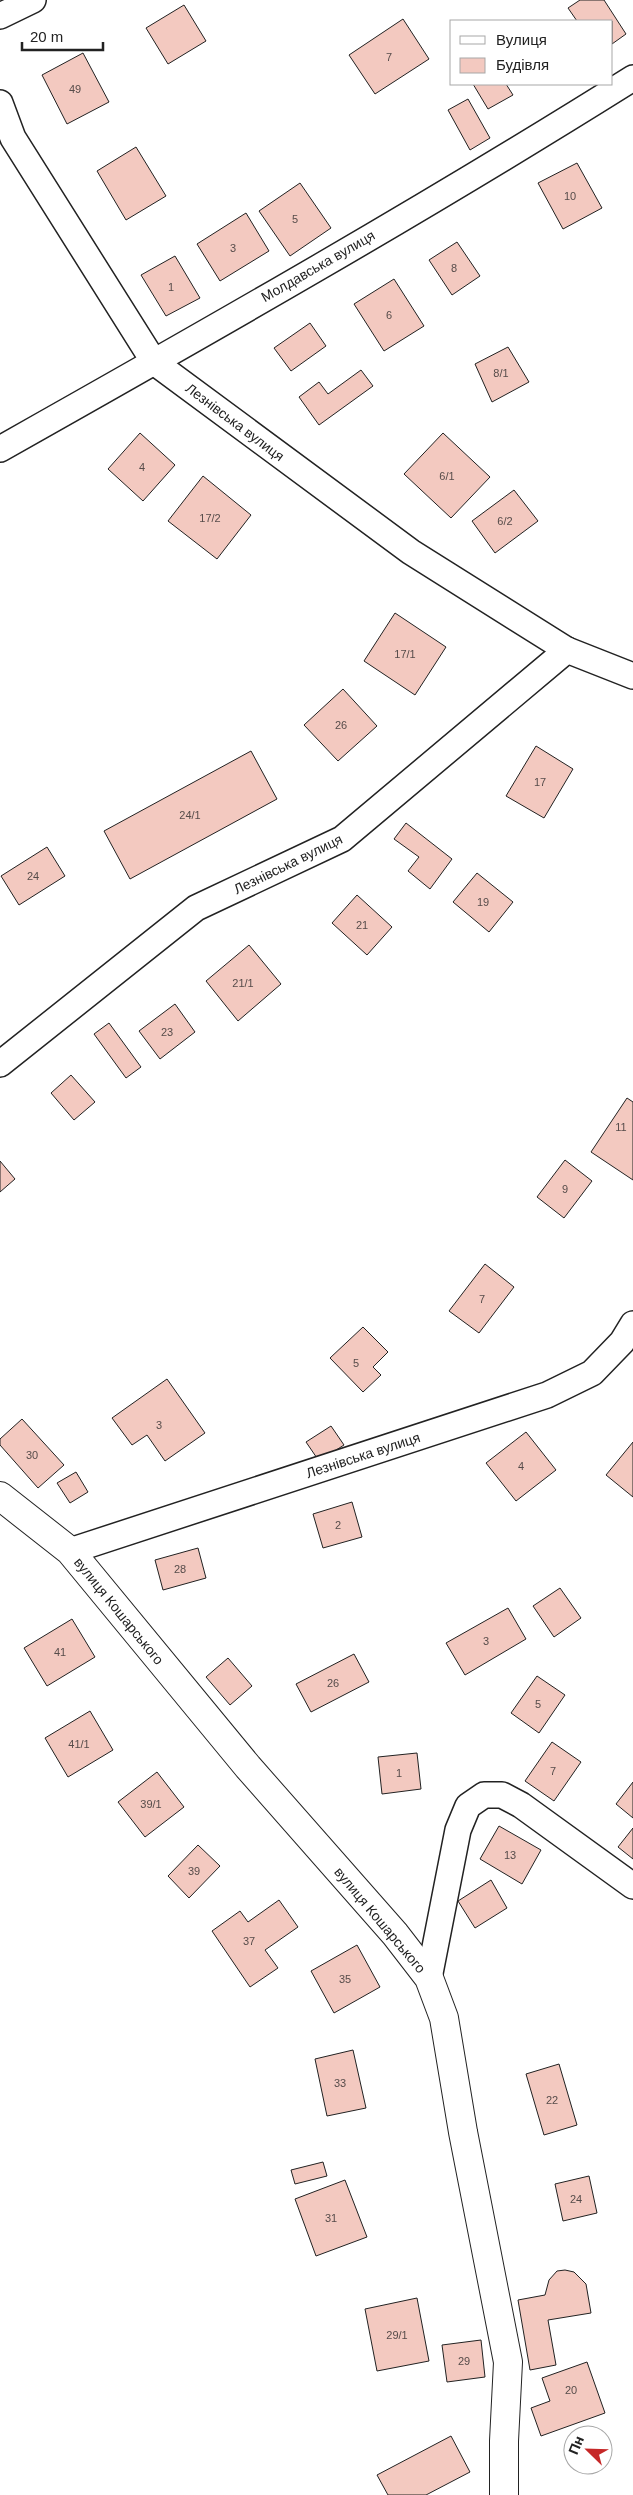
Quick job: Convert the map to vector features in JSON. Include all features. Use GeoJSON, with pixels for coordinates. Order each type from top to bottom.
{"type":"FeatureCollection","features":[{"type":"Feature","properties":{"kind":"street"},"geometry":{"type":"LineString","coordinates":[[0,16],[33,0]]}},
{"type":"Feature","properties":{"kind":"street","name":"Молдавська вулиця"},"geometry":{"type":"LineString","coordinates":[[0,449],[154,362],[534,140],[633,78]]}},
{"type":"Feature","properties":{"kind":"street","name":"Лезнівська вулиця"},"geometry":{"type":"LineString","coordinates":[[0,104],[14,138],[154,362],[411,552],[566,650],[633,676]]}},
{"type":"Feature","properties":{"kind":"street","name":"Лезнівська вулиця"},"geometry":{"type":"LineString","coordinates":[[0,1064],[196,908],[342,839],[566,650]]}},
{"type":"Feature","properties":{"kind":"street","name":"Лезнівська вулиця"},"geometry":{"type":"LineString","coordinates":[[70,1551],[547,1395],[592,1373],[622,1342],[633,1324]]}},
{"type":"Feature","properties":{"kind":"street","name":"вулиця Кошарського"},"geometry":{"type":"LineString","coordinates":[[0,1496],[70,1551],[248,1767],[395,1934],[429,1978],[444,2018],[463,2132],[508,2362],[504,2495]]}},
{"type":"Feature","properties":{"kind":"street"},"geometry":{"type":"LineString","coordinates":[[429,1978],[458,1830],[468,1806],[484,1794],[502,1795],[521,1805],[633,1886]]}},
{"type":"Feature","properties":{"kind":"building"},"geometry":{"type":"Polygon","coordinates":[[[580,0],[604,0],[626,34],[613,43],[613,20],[576,20],[568,8],[580,0]]]}},
{"type":"Feature","properties":{"kind":"building"},"geometry":{"type":"Polygon","coordinates":[[[184,5],[206,41],[168,64],[146,28],[184,5]]]}},
{"type":"Feature","properties":{"kind":"building"},"geometry":{"type":"Polygon","coordinates":[[[403,19],[429,59],[375,94],[349,55],[403,19]]]}},
{"type":"Feature","properties":{"kind":"building"},"geometry":{"type":"Polygon","coordinates":[[[83,53],[109,102],[67,124],[42,75],[83,53]]]}},
{"type":"Feature","properties":{"kind":"building"},"geometry":{"type":"Polygon","coordinates":[[[474,85],[507,85],[513,95],[488,109],[474,85]]]}},
{"type":"Feature","properties":{"kind":"building"},"geometry":{"type":"Polygon","coordinates":[[[468,99],[490,138],[470,150],[448,110],[468,99]]]}},
{"type":"Feature","properties":{"kind":"building"},"geometry":{"type":"Polygon","coordinates":[[[136,147],[166,196],[126,220],[97,171],[136,147]]]}},
{"type":"Feature","properties":{"kind":"building"},"geometry":{"type":"Polygon","coordinates":[[[577,163],[602,208],[563,229],[538,183],[577,163]]]}},
{"type":"Feature","properties":{"kind":"building"},"geometry":{"type":"Polygon","coordinates":[[[300,183],[331,228],[290,256],[259,211],[300,183]]]}},
{"type":"Feature","properties":{"kind":"building"},"geometry":{"type":"Polygon","coordinates":[[[246,213],[269,251],[220,281],[197,244],[246,213]]]}},
{"type":"Feature","properties":{"kind":"building"},"geometry":{"type":"Polygon","coordinates":[[[457,242],[480,276],[452,295],[429,260],[457,242]]]}},
{"type":"Feature","properties":{"kind":"building"},"geometry":{"type":"Polygon","coordinates":[[[175,256],[200,298],[166,316],[141,275],[175,256]]]}},
{"type":"Feature","properties":{"kind":"building"},"geometry":{"type":"Polygon","coordinates":[[[394,279],[424,326],[384,351],[354,304],[394,279]]]}},
{"type":"Feature","properties":{"kind":"building"},"geometry":{"type":"Polygon","coordinates":[[[310,323],[326,346],[291,371],[274,348],[310,323]]]}},
{"type":"Feature","properties":{"kind":"building"},"geometry":{"type":"Polygon","coordinates":[[[508,347],[529,382],[492,402],[475,364],[508,347]]]}},
{"type":"Feature","properties":{"kind":"building"},"geometry":{"type":"Polygon","coordinates":[[[361,370],[373,386],[319,425],[299,397],[319,382],[328,394],[361,370]]]}},
{"type":"Feature","properties":{"kind":"building"},"geometry":{"type":"Polygon","coordinates":[[[140,433],[175,465],[143,501],[108,469],[140,433]]]}},
{"type":"Feature","properties":{"kind":"building"},"geometry":{"type":"Polygon","coordinates":[[[443,433],[490,477],[451,518],[404,474],[443,433]]]}},
{"type":"Feature","properties":{"kind":"building"},"geometry":{"type":"Polygon","coordinates":[[[203,476],[251,515],[217,559],[168,521],[203,476]]]}},
{"type":"Feature","properties":{"kind":"building"},"geometry":{"type":"Polygon","coordinates":[[[514,490],[538,521],[495,553],[472,521],[514,490]]]}},
{"type":"Feature","properties":{"kind":"building"},"geometry":{"type":"Polygon","coordinates":[[[395,613],[446,647],[415,695],[364,661],[395,613]]]}},
{"type":"Feature","properties":{"kind":"building"},"geometry":{"type":"Polygon","coordinates":[[[343,689],[377,726],[338,761],[304,725],[343,689]]]}},
{"type":"Feature","properties":{"kind":"building"},"geometry":{"type":"Polygon","coordinates":[[[536,746],[573,769],[544,818],[506,796],[536,746]]]}},
{"type":"Feature","properties":{"kind":"building"},"geometry":{"type":"Polygon","coordinates":[[[251,751],[277,799],[130,879],[104,831],[251,751]]]}},
{"type":"Feature","properties":{"kind":"building"},"geometry":{"type":"Polygon","coordinates":[[[406,823],[452,859],[430,889],[408,871],[419,857],[394,839],[406,823]]]}},
{"type":"Feature","properties":{"kind":"building"},"geometry":{"type":"Polygon","coordinates":[[[47,847],[65,876],[19,905],[1,876],[47,847]]]}},
{"type":"Feature","properties":{"kind":"building"},"geometry":{"type":"Polygon","coordinates":[[[477,873],[513,902],[489,932],[453,902],[477,873]]]}},
{"type":"Feature","properties":{"kind":"building"},"geometry":{"type":"Polygon","coordinates":[[[357,895],[392,927],[367,955],[332,923],[357,895]]]}},
{"type":"Feature","properties":{"kind":"building"},"geometry":{"type":"Polygon","coordinates":[[[249,945],[281,984],[238,1021],[206,981],[249,945]]]}},
{"type":"Feature","properties":{"kind":"building"},"geometry":{"type":"Polygon","coordinates":[[[175,1004],[195,1032],[160,1059],[139,1031],[175,1004]]]}},
{"type":"Feature","properties":{"kind":"building"},"geometry":{"type":"Polygon","coordinates":[[[109,1023],[141,1067],[126,1078],[94,1034],[109,1023]]]}},
{"type":"Feature","properties":{"kind":"building"},"geometry":{"type":"Polygon","coordinates":[[[71,1075],[95,1102],[74,1120],[51,1093],[71,1075]]]}},
{"type":"Feature","properties":{"kind":"building"},"geometry":{"type":"Polygon","coordinates":[[[627,1098],[633,1102],[633,1180],[591,1152],[627,1098]]]}},
{"type":"Feature","properties":{"kind":"building"},"geometry":{"type":"Polygon","coordinates":[[[565,1160],[592,1181],[564,1218],[537,1197],[565,1160]]]}},
{"type":"Feature","properties":{"kind":"building"},"geometry":{"type":"Polygon","coordinates":[[[0,1161],[15,1179],[0,1192],[0,1161]]]}},
{"type":"Feature","properties":{"kind":"building"},"geometry":{"type":"Polygon","coordinates":[[[485,1264],[514,1287],[479,1333],[449,1311],[485,1264]]]}},
{"type":"Feature","properties":{"kind":"building"},"geometry":{"type":"Polygon","coordinates":[[[363,1327],[388,1352],[373,1367],[381,1375],[363,1392],[330,1358],[363,1327]]]}},
{"type":"Feature","properties":{"kind":"building"},"geometry":{"type":"Polygon","coordinates":[[[167,1379],[205,1433],[165,1461],[147,1435],[132,1445],[112,1418],[167,1379]]]}},
{"type":"Feature","properties":{"kind":"building"},"geometry":{"type":"Polygon","coordinates":[[[22,1419],[64,1465],[38,1488],[0,1445],[0,1439],[22,1419]]]}},
{"type":"Feature","properties":{"kind":"building"},"geometry":{"type":"Polygon","coordinates":[[[331,1426],[344,1445],[319,1461],[306,1442],[331,1426]]]}},
{"type":"Feature","properties":{"kind":"building"},"geometry":{"type":"Polygon","coordinates":[[[526,1432],[556,1470],[516,1501],[486,1463],[526,1432]]]}},
{"type":"Feature","properties":{"kind":"building"},"geometry":{"type":"Polygon","coordinates":[[[633,1442],[633,1497],[606,1475],[633,1442]]]}},
{"type":"Feature","properties":{"kind":"building"},"geometry":{"type":"Polygon","coordinates":[[[76,1472],[88,1492],[70,1503],[57,1483],[76,1472]]]}},
{"type":"Feature","properties":{"kind":"building"},"geometry":{"type":"Polygon","coordinates":[[[352,1502],[362,1537],[323,1548],[313,1514],[352,1502]]]}},
{"type":"Feature","properties":{"kind":"building"},"geometry":{"type":"Polygon","coordinates":[[[198,1548],[206,1578],[163,1590],[155,1560],[198,1548]]]}},
{"type":"Feature","properties":{"kind":"building"},"geometry":{"type":"Polygon","coordinates":[[[560,1588],[581,1618],[554,1637],[533,1606],[560,1588]]]}},
{"type":"Feature","properties":{"kind":"building"},"geometry":{"type":"Polygon","coordinates":[[[508,1608],[526,1639],[465,1675],[446,1643],[508,1608]]]}},
{"type":"Feature","properties":{"kind":"building"},"geometry":{"type":"Polygon","coordinates":[[[72,1619],[95,1657],[47,1686],[24,1648],[72,1619]]]}},
{"type":"Feature","properties":{"kind":"building"},"geometry":{"type":"Polygon","coordinates":[[[354,1654],[369,1682],[311,1712],[296,1684],[354,1654]]]}},
{"type":"Feature","properties":{"kind":"building"},"geometry":{"type":"Polygon","coordinates":[[[228,1658],[252,1686],[230,1705],[206,1677],[228,1658]]]}},
{"type":"Feature","properties":{"kind":"building"},"geometry":{"type":"Polygon","coordinates":[[[537,1676],[565,1695],[539,1733],[511,1713],[537,1676]]]}},
{"type":"Feature","properties":{"kind":"building"},"geometry":{"type":"Polygon","coordinates":[[[90,1711],[113,1750],[68,1777],[45,1738],[90,1711]]]}},
{"type":"Feature","properties":{"kind":"building"},"geometry":{"type":"Polygon","coordinates":[[[552,1742],[581,1762],[554,1801],[525,1781],[552,1742]]]}},
{"type":"Feature","properties":{"kind":"building"},"geometry":{"type":"Polygon","coordinates":[[[417,1753],[421,1789],[382,1794],[378,1757],[417,1753]]]}},
{"type":"Feature","properties":{"kind":"building"},"geometry":{"type":"Polygon","coordinates":[[[157,1772],[184,1807],[145,1837],[118,1802],[157,1772]]]}},
{"type":"Feature","properties":{"kind":"building"},"geometry":{"type":"Polygon","coordinates":[[[633,1782],[633,1818],[616,1804],[633,1782]]]}},
{"type":"Feature","properties":{"kind":"building"},"geometry":{"type":"Polygon","coordinates":[[[499,1826],[541,1850],[522,1884],[480,1859],[499,1826]]]}},
{"type":"Feature","properties":{"kind":"building"},"geometry":{"type":"Polygon","coordinates":[[[633,1828],[633,1859],[618,1847],[633,1828]]]}},
{"type":"Feature","properties":{"kind":"building"},"geometry":{"type":"Polygon","coordinates":[[[198,1845],[220,1866],[189,1898],[168,1876],[198,1845]]]}},
{"type":"Feature","properties":{"kind":"building"},"geometry":{"type":"Polygon","coordinates":[[[491,1880],[507,1908],[475,1928],[458,1901],[491,1880]]]}},
{"type":"Feature","properties":{"kind":"building"},"geometry":{"type":"Polygon","coordinates":[[[279,1900],[298,1927],[265,1950],[278,1968],[250,1987],[212,1931],[240,1911],[248,1922],[279,1900]]]}},
{"type":"Feature","properties":{"kind":"building"},"geometry":{"type":"Polygon","coordinates":[[[357,1945],[380,1987],[334,2013],[311,1971],[357,1945]]]}},
{"type":"Feature","properties":{"kind":"building"},"geometry":{"type":"Polygon","coordinates":[[[353,2050],[366,2108],[327,2116],[315,2059],[353,2050]]]}},
{"type":"Feature","properties":{"kind":"building"},"geometry":{"type":"Polygon","coordinates":[[[559,2064],[577,2125],[544,2135],[526,2074],[559,2064]]]}},
{"type":"Feature","properties":{"kind":"building"},"geometry":{"type":"Polygon","coordinates":[[[323,2162],[327,2176],[295,2184],[291,2170],[323,2162]]]}},
{"type":"Feature","properties":{"kind":"building"},"geometry":{"type":"Polygon","coordinates":[[[589,2176],[597,2213],[563,2221],[555,2184],[589,2176]]]}},
{"type":"Feature","properties":{"kind":"building"},"geometry":{"type":"Polygon","coordinates":[[[345,2180],[367,2237],[316,2256],[295,2199],[345,2180]]]}},
{"type":"Feature","properties":{"kind":"building"},"geometry":{"type":"Polygon","coordinates":[[[557,2271],[574,2272],[586,2284],[591,2313],[548,2320],[556,2365],[530,2370],[518,2300],[545,2295],[549,2280],[557,2271]]]}},
{"type":"Feature","properties":{"kind":"building"},"geometry":{"type":"Polygon","coordinates":[[[417,2298],[429,2361],[377,2371],[365,2309],[417,2298]]]}},
{"type":"Feature","properties":{"kind":"building"},"geometry":{"type":"Polygon","coordinates":[[[481,2340],[485,2377],[447,2382],[442,2345],[481,2340]]]}},
{"type":"Feature","properties":{"kind":"building"},"geometry":{"type":"Polygon","coordinates":[[[587,2362],[605,2413],[572,2425],[563,2425],[563,2428],[541,2436],[531,2408],[550,2401],[542,2378],[587,2362]]]}},
{"type":"Feature","properties":{"kind":"building"},"geometry":{"type":"Polygon","coordinates":[[[451,2436],[470,2472],[426,2495],[388,2495],[377,2475],[451,2436]]]}}]}
